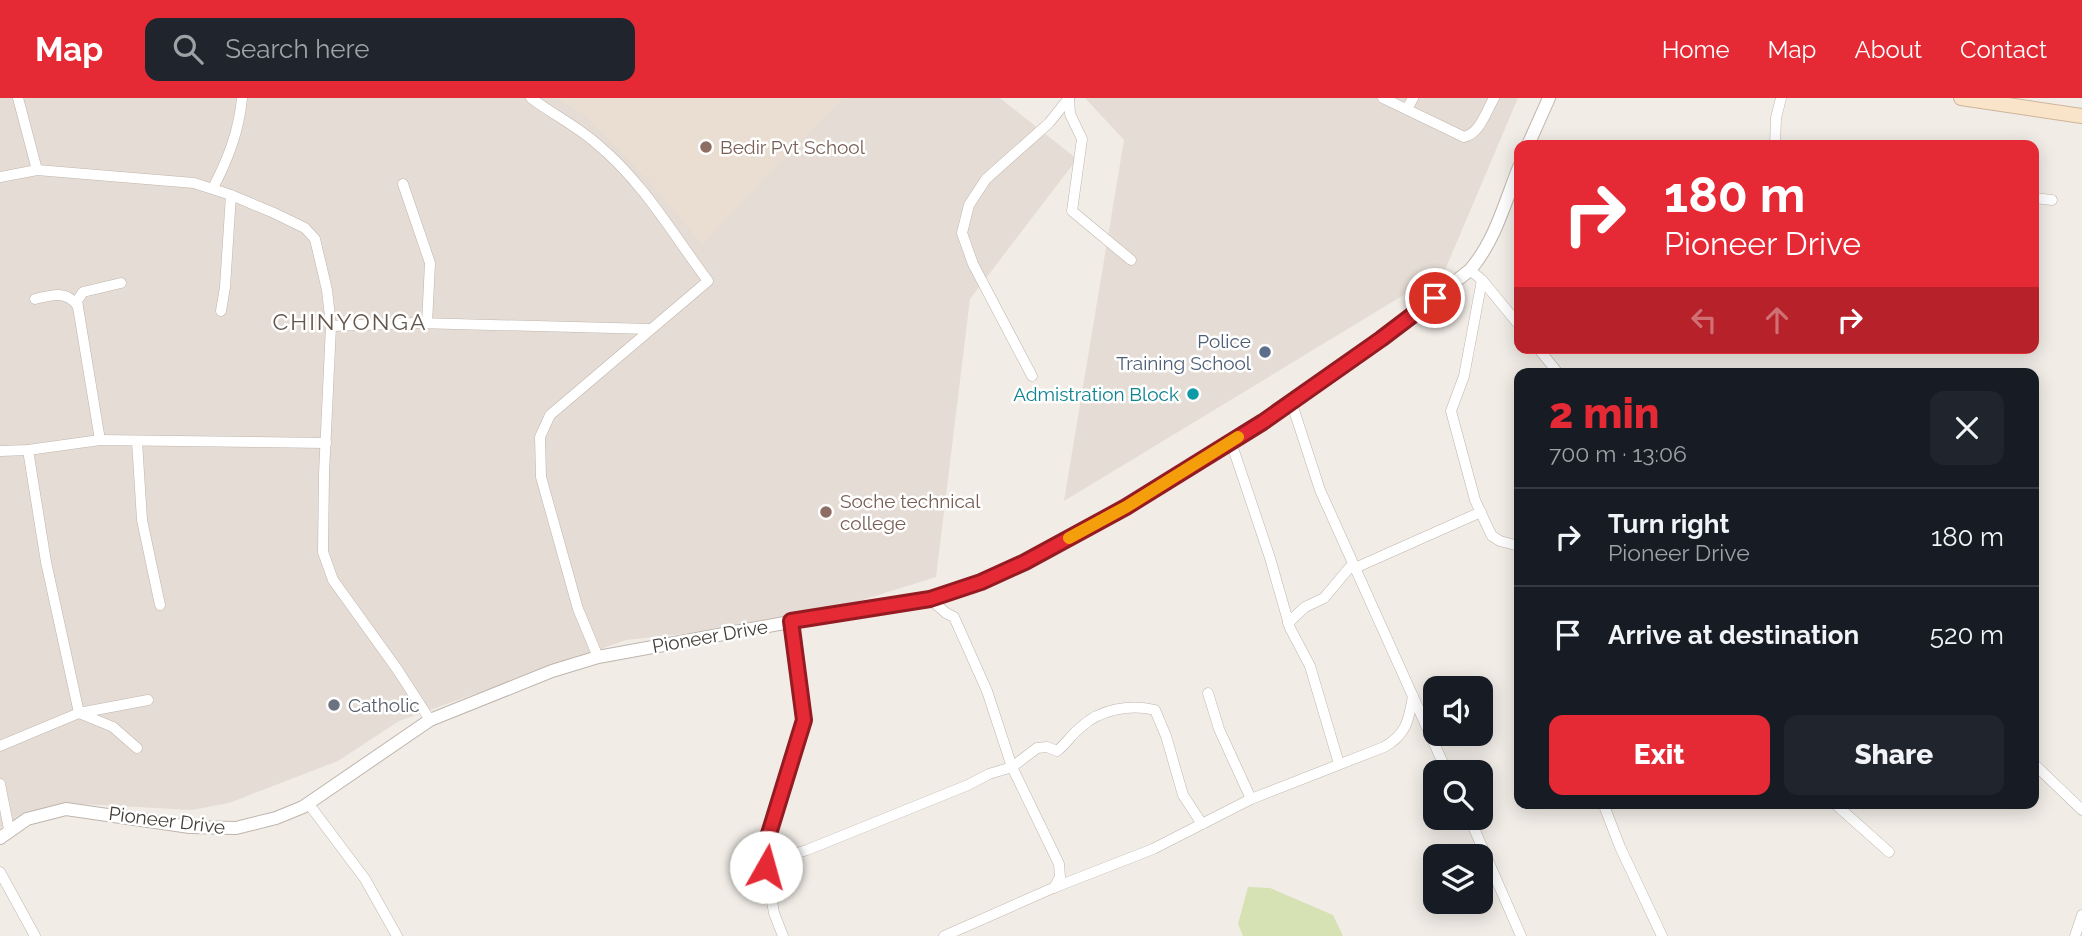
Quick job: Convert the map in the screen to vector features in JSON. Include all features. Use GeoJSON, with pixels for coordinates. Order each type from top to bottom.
{"type":"FeatureCollection","features":[{"type":"Feature","properties":{"kind":"main road"},"geometry":{"type":"LineString","coordinates":[[1961,98],[2082,116]]}},
{"type":"Feature","properties":{"kind":"street"},"geometry":{"type":"LineString","coordinates":[[18,98],[37,170]]}},
{"type":"Feature","properties":{"kind":"street"},"geometry":{"type":"LineString","coordinates":[[213,188],[229,156],[240,119],[242,98]]}},
{"type":"Feature","properties":{"kind":"street"},"geometry":{"type":"LineString","coordinates":[[531,98],[597,144],[640,186],[660,210],[708,281],[550,415],[540,437],[541,477],[555,533],[578,609],[598,657]]}},
{"type":"Feature","properties":{"kind":"street"},"geometry":{"type":"LineString","coordinates":[[1069,98],[1070,114],[1082,139],[1072,211],[1131,260]]}},
{"type":"Feature","properties":{"kind":"street"},"geometry":{"type":"LineString","coordinates":[[1032,376],[973,264],[962,233],[970,205],[986,179],[1049,123],[1069,98]]}},
{"type":"Feature","properties":{"kind":"street"},"geometry":{"type":"LineString","coordinates":[[1383,98],[1464,137],[1480,124],[1494,98]]}},
{"type":"Feature","properties":{"kind":"street"},"geometry":{"type":"LineString","coordinates":[[1407,110],[1413,98]]}},
{"type":"Feature","properties":{"kind":"street"},"geometry":{"type":"LineString","coordinates":[[1530,140],[1549,98]]}},
{"type":"Feature","properties":{"kind":"street"},"geometry":{"type":"LineString","coordinates":[[1776,140],[1776,118],[1781,98]]}},
{"type":"Feature","properties":{"kind":"street"},"geometry":{"type":"LineString","coordinates":[[0,177],[37,170],[194,183],[231,195],[304,228],[315,239],[327,290],[331,326],[323,552],[333,580],[430,720]]}},
{"type":"Feature","properties":{"kind":"street","name":"Pioneer Drive"},"geometry":{"type":"LineString","coordinates":[[5,833],[27,819],[66,809],[190,827],[227,829],[276,818],[308,803],[430,720],[552,671],[598,657],[791,621],[930,599],[981,582],[1025,562],[1126,507],[1263,422],[1381,339],[1470,270],[1489,243],[1514,180]]}},
{"type":"Feature","properties":{"kind":"street"},"geometry":{"type":"LineString","coordinates":[[403,184],[430,263],[427,323]]}},
{"type":"Feature","properties":{"kind":"street"},"geometry":{"type":"LineString","coordinates":[[221,311],[231,195]]}},
{"type":"Feature","properties":{"kind":"street"},"geometry":{"type":"LineString","coordinates":[[2039,199],[2052,200]]}},
{"type":"Feature","properties":{"kind":"street"},"geometry":{"type":"LineString","coordinates":[[1470,270],[1482,280],[1514,319]]}},
{"type":"Feature","properties":{"kind":"street"},"geometry":{"type":"LineString","coordinates":[[1482,280],[1464,376],[1451,411],[1475,500],[1492,536],[1514,545]]}},
{"type":"Feature","properties":{"kind":"street"},"geometry":{"type":"LineString","coordinates":[[100,440],[77,301],[83,292],[121,283]]}},
{"type":"Feature","properties":{"kind":"street"},"geometry":{"type":"LineString","coordinates":[[34,299],[64,295],[71,297],[77,305]]}},
{"type":"Feature","properties":{"kind":"street"},"geometry":{"type":"LineString","coordinates":[[331,326],[427,323],[651,330]]}},
{"type":"Feature","properties":{"kind":"street"},"geometry":{"type":"LineString","coordinates":[[1543,354],[1554,368]]}},
{"type":"Feature","properties":{"kind":"street"},"geometry":{"type":"LineString","coordinates":[[1291,401],[1320,491],[1442,760]]}},
{"type":"Feature","properties":{"kind":"street"},"geometry":{"type":"LineString","coordinates":[[0,451],[100,440],[327,443]]}},
{"type":"Feature","properties":{"kind":"street"},"geometry":{"type":"LineString","coordinates":[[137,441],[142,520],[160,605]]}},
{"type":"Feature","properties":{"kind":"street"},"geometry":{"type":"LineString","coordinates":[[1231,442],[1289,623],[1310,666],[1339,764]]}},
{"type":"Feature","properties":{"kind":"street"},"geometry":{"type":"LineString","coordinates":[[28,450],[46,562],[79,713]]}},
{"type":"Feature","properties":{"kind":"street"},"geometry":{"type":"LineString","coordinates":[[1289,623],[1305,607],[1324,598],[1350,567],[1355,568],[1481,512]]}},
{"type":"Feature","properties":{"kind":"street"},"geometry":{"type":"LineString","coordinates":[[930,599],[954,617],[987,691],[1012,767],[1059,864],[1060,877],[1053,888]]}},
{"type":"Feature","properties":{"kind":"street"},"geometry":{"type":"LineString","coordinates":[[783,936],[766,867],[768,837],[804,720],[791,621]]}},
{"type":"Feature","properties":{"kind":"street"},"geometry":{"type":"LineString","coordinates":[[1208,693],[1219,729],[1251,799]]}},
{"type":"Feature","properties":{"kind":"street"},"geometry":{"type":"LineString","coordinates":[[944,936],[1053,888],[1153,849],[1251,799],[1395,741],[1405,730],[1410,718],[1413,696]]}},
{"type":"Feature","properties":{"kind":"street"},"geometry":{"type":"LineString","coordinates":[[0,746],[79,713],[148,700]]}},
{"type":"Feature","properties":{"kind":"street"},"geometry":{"type":"LineString","coordinates":[[766,867],[771,861],[807,850],[989,774],[1012,767],[1037,748],[1047,747],[1057,751],[1092,718],[1121,708],[1155,710],[1167,736],[1183,794],[1202,824]]}},
{"type":"Feature","properties":{"kind":"street"},"geometry":{"type":"LineString","coordinates":[[79,713],[113,727],[137,748]]}},
{"type":"Feature","properties":{"kind":"street"},"geometry":{"type":"LineString","coordinates":[[2039,769],[2082,810]]}},
{"type":"Feature","properties":{"kind":"street"},"geometry":{"type":"LineString","coordinates":[[0,784],[5,833]]}},
{"type":"Feature","properties":{"kind":"street"},"geometry":{"type":"LineString","coordinates":[[308,803],[365,879],[397,936]]}},
{"type":"Feature","properties":{"kind":"street"},"geometry":{"type":"LineString","coordinates":[[1605,809],[1662,936]]}},
{"type":"Feature","properties":{"kind":"street"},"geometry":{"type":"LineString","coordinates":[[1841,809],[1889,852]]}},
{"type":"Feature","properties":{"kind":"street"},"geometry":{"type":"LineString","coordinates":[[1475,830],[1521,936]]}},
{"type":"Feature","properties":{"kind":"street"},"geometry":{"type":"LineString","coordinates":[[0,872],[35,936]]}},
{"type":"Feature","properties":{"kind":"street"},"geometry":{"type":"LineString","coordinates":[[2075,936],[2082,915]]}},
{"type":"Feature","properties":{"kind":"shaded area","name":"CHINYONGA"},"geometry":{"type":"Polygon","coordinates":[[[0,98],[1000,98],[1077,159],[970,299],[936,577],[843,606],[683,634],[626,640],[399,721],[338,761],[229,803],[192,810],[65,803],[0,828],[0,98]]]}},
{"type":"Feature","properties":{"kind":"shaded area","name":"Bedir Pvt School"},"geometry":{"type":"Polygon","coordinates":[[[557,98],[843,98],[702,244],[645,177],[587,117],[557,98]]]}},
{"type":"Feature","properties":{"kind":"shaded area"},"geometry":{"type":"Polygon","coordinates":[[[1085,98],[1518,98],[1445,270],[1064,501],[1124,140],[1085,98]]]}},
{"type":"Feature","properties":{"kind":"green space"},"geometry":{"type":"Polygon","coordinates":[[[1248,887],[1270,888],[1333,915],[1343,936],[1243,936],[1238,924],[1248,887]]]}},
{"type":"Feature","properties":{"kind":"slow traffic"},"geometry":{"type":"LineString","coordinates":[[1069,538],[1126,507],[1238,437]]}},
{"type":"Feature","properties":{"kind":"place","name":"Bedir Pvt School"},"geometry":{"type":"Point","coordinates":[706,147]}},
{"type":"Feature","properties":{"kind":"place","name":"Police Training School"},"geometry":{"type":"Point","coordinates":[1265,352]}},
{"type":"Feature","properties":{"kind":"place","name":"Admistration Block"},"geometry":{"type":"Point","coordinates":[1193,394]}},
{"type":"Feature","properties":{"kind":"place","name":"Soche technical college"},"geometry":{"type":"Point","coordinates":[826,512]}},
{"type":"Feature","properties":{"kind":"place","name":"Catholic"},"geometry":{"type":"Point","coordinates":[334,705]}},
{"type":"Feature","properties":{"kind":"district","name":"CHINYONGA"},"geometry":{"type":"Point","coordinates":[350,322]}},
{"type":"Feature","properties":{"kind":"route"},"geometry":{"type":"LineString","coordinates":[[766,867],[768,837],[804,720],[791,621],[930,599],[981,582],[1025,562],[1126,507],[1263,422],[1435,298]]}}]}
